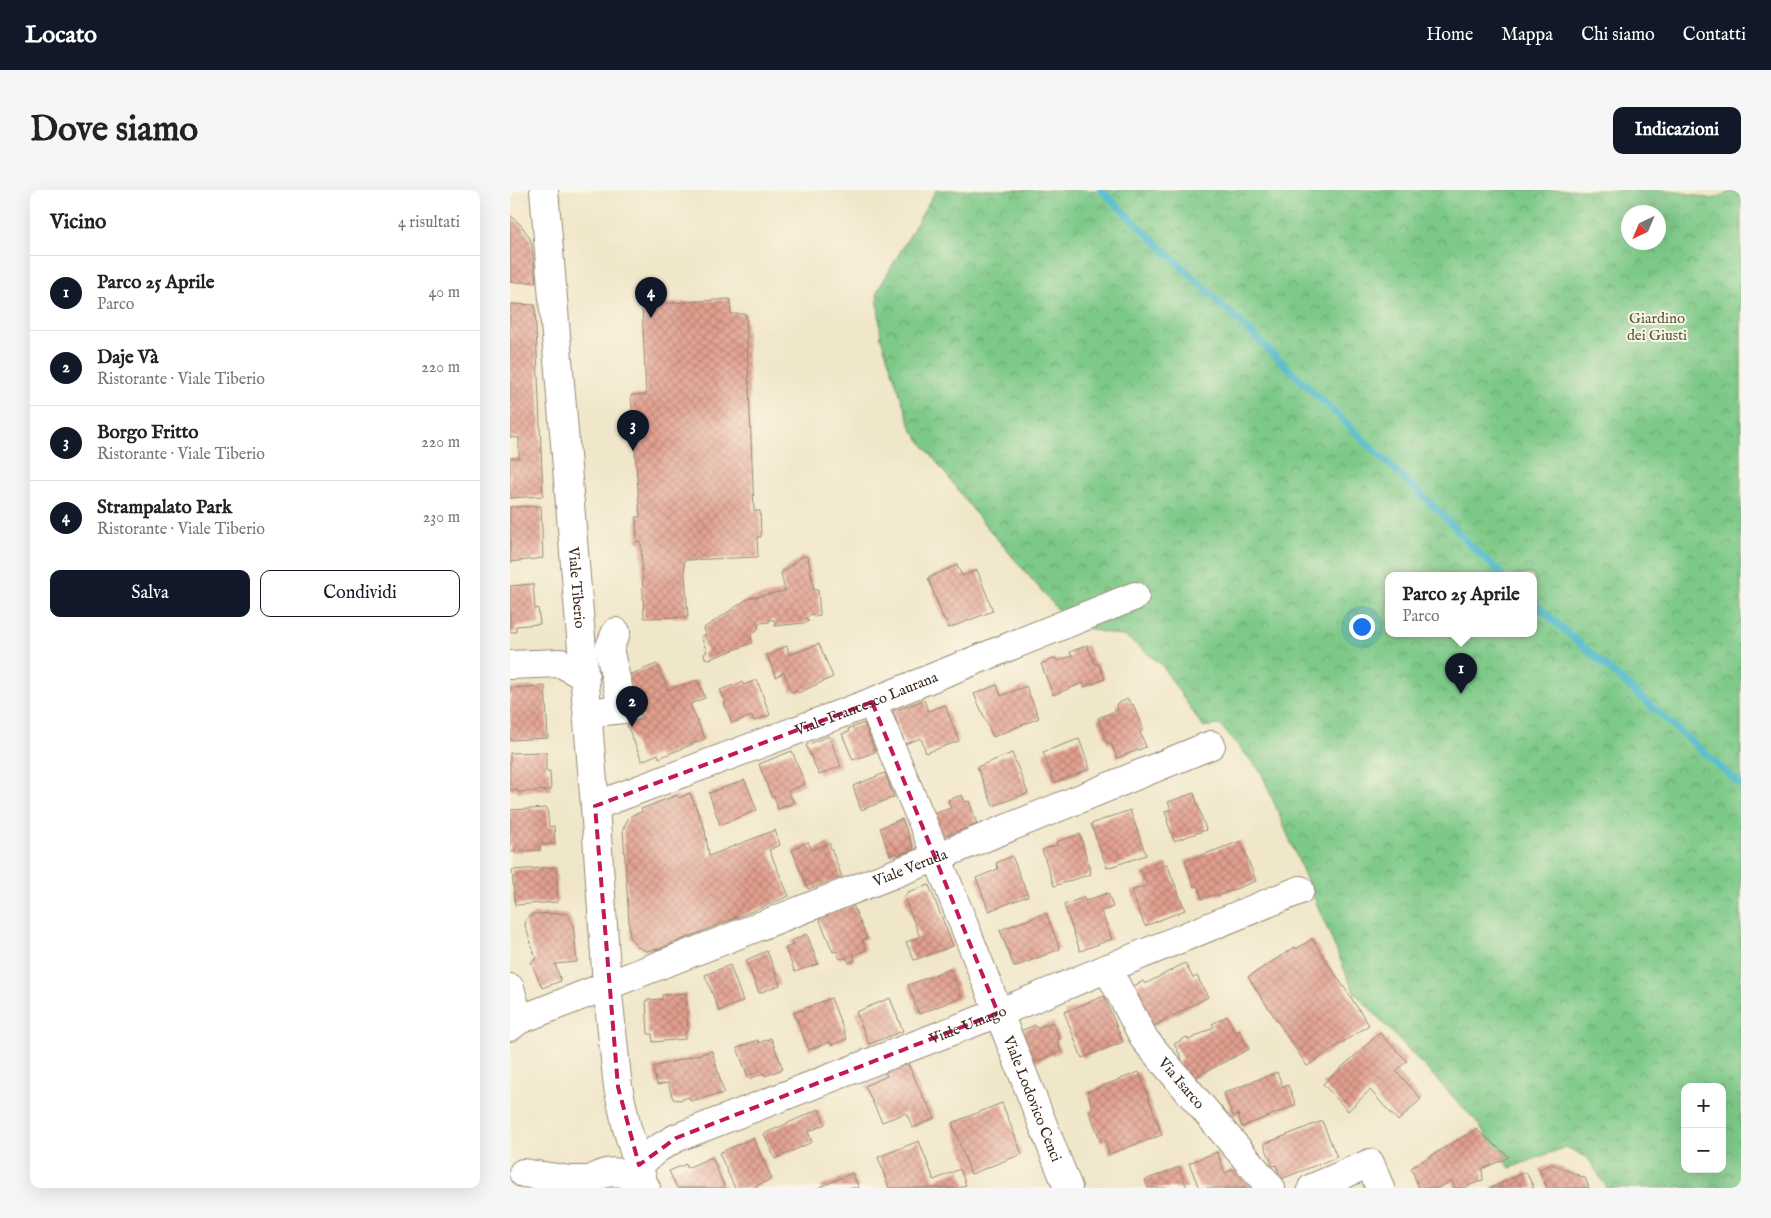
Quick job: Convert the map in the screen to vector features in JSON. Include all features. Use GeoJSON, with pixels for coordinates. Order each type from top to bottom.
{"type":"FeatureCollection","features":[{"type":"Feature","properties":{"kind":"street","name":"Viale Tiberio"},"geometry":{"type":"LineString","coordinates":[[544,190],[596,806],[607,985],[618,1087],[627,1128],[643,1180]]}},
{"type":"Feature","properties":{"kind":"street","name":"Viale Francesco Laurana"},"geometry":{"type":"LineString","coordinates":[[596,806],[872,702],[1135,596]]}},
{"type":"Feature","properties":{"kind":"street"},"geometry":{"type":"LineString","coordinates":[[596,712],[623,709],[609,649],[616,632]]}},
{"type":"Feature","properties":{"kind":"street"},"geometry":{"type":"LineString","coordinates":[[510,665],[561,663],[585,677]]}},
{"type":"Feature","properties":{"kind":"street","name":"Viale Lodovico Cenci"},"geometry":{"type":"LineString","coordinates":[[872,702],[1068,1188]]}},
{"type":"Feature","properties":{"kind":"street","name":"Viale Veruda"},"geometry":{"type":"LineString","coordinates":[[515,1023],[607,985],[936,857],[1211,745]]}},
{"type":"Feature","properties":{"kind":"street","name":"Viale Umago"},"geometry":{"type":"LineString","coordinates":[[643,1180],[657,1149],[676,1138],[998,1013],[1300,890]]}},
{"type":"Feature","properties":{"kind":"street","name":"Via Isarco"},"geometry":{"type":"LineString","coordinates":[[1107,968],[1145,1040],[1271,1188]]}},
{"type":"Feature","properties":{"kind":"street"},"geometry":{"type":"LineString","coordinates":[[510,988],[515,1023]]}},
{"type":"Feature","properties":{"kind":"street"},"geometry":{"type":"LineString","coordinates":[[591,1181],[619,1151],[627,1128]]}},
{"type":"Feature","properties":{"kind":"street"},"geometry":{"type":"LineString","coordinates":[[1312,1188],[1370,1163],[1380,1188]]}},
{"type":"Feature","properties":{"kind":"street"},"geometry":{"type":"LineString","coordinates":[[526,1175],[591,1181],[615,1172],[624,1173],[640,1181],[643,1180]]}},
{"type":"Feature","properties":{"kind":"highlighted area"},"geometry":{"type":"Polygon","coordinates":[[[872,702],[998,1013],[676,1138],[639,1165],[618,1087],[595,806],[872,702]]]}},
{"type":"Feature","properties":{"kind":"green space","name":"Giardino dei Giusti"},"geometry":{"type":"Polygon","coordinates":[[[936,190],[1671,190],[1712,199],[1735,190],[1741,190],[1741,1188],[1683,1188],[1680,1186],[1675,1188],[1607,1188],[1588,1158],[1566,1147],[1510,1168],[1476,1121],[1354,992],[1261,772],[1220,725],[1203,727],[1161,664],[1126,637],[1071,625],[980,519],[912,430],[881,338],[877,292],[936,190]]]}},
{"type":"Feature","properties":{"kind":"building"},"geometry":{"type":"Polygon","coordinates":[[[510,215],[522,226],[530,239],[536,282],[510,282],[510,215]]]}},
{"type":"Feature","properties":{"kind":"building"},"geometry":{"type":"Polygon","coordinates":[[[730,299],[731,314],[746,314],[754,511],[760,511],[761,537],[757,537],[758,557],[684,560],[688,617],[644,618],[641,542],[637,542],[636,517],[640,517],[631,395],[646,395],[642,305],[730,299]]]}},
{"type":"Feature","properties":{"kind":"building"},"geometry":{"type":"Polygon","coordinates":[[[510,304],[535,305],[543,496],[510,498],[510,458],[519,458],[519,438],[510,437],[510,304]]]}},
{"type":"Feature","properties":{"kind":"building"},"geometry":{"type":"Polygon","coordinates":[[[541,506],[543,558],[510,562],[510,507],[541,506]]]}},
{"type":"Feature","properties":{"kind":"building"},"geometry":{"type":"Polygon","coordinates":[[[803,556],[808,557],[814,590],[818,590],[820,615],[815,617],[811,614],[806,618],[809,621],[804,623],[775,626],[775,621],[770,619],[769,622],[759,623],[758,629],[751,634],[752,643],[710,659],[705,658],[704,654],[707,652],[701,637],[706,634],[704,628],[749,598],[785,591],[781,573],[803,556]]]}},
{"type":"Feature","properties":{"kind":"building"},"geometry":{"type":"Polygon","coordinates":[[[957,565],[962,576],[977,570],[993,611],[949,628],[946,620],[944,620],[928,578],[957,565]]]}},
{"type":"Feature","properties":{"kind":"building"},"geometry":{"type":"Polygon","coordinates":[[[533,584],[535,609],[538,608],[540,624],[516,626],[516,632],[510,632],[510,586],[533,584]]]}},
{"type":"Feature","properties":{"kind":"building"},"geometry":{"type":"Polygon","coordinates":[[[819,644],[833,677],[798,693],[796,690],[791,692],[784,672],[776,677],[767,655],[787,646],[789,655],[819,644]]]}},
{"type":"Feature","properties":{"kind":"building"},"geometry":{"type":"Polygon","coordinates":[[[1087,645],[1095,664],[1098,663],[1105,679],[1084,687],[1083,683],[1053,695],[1041,664],[1056,658],[1057,661],[1072,656],[1070,652],[1087,645]]]}},
{"type":"Feature","properties":{"kind":"building"},"geometry":{"type":"Polygon","coordinates":[[[657,664],[668,690],[698,680],[705,698],[690,704],[705,739],[659,758],[658,754],[642,761],[627,725],[643,718],[626,676],[657,664]]]}},
{"type":"Feature","properties":{"kind":"building"},"geometry":{"type":"Polygon","coordinates":[[[757,680],[770,715],[754,721],[752,716],[732,723],[724,703],[726,702],[720,690],[742,682],[743,685],[757,680]]]}},
{"type":"Feature","properties":{"kind":"building"},"geometry":{"type":"Polygon","coordinates":[[[997,685],[1001,696],[1026,686],[1039,718],[993,737],[974,694],[997,685]]]}},
{"type":"Feature","properties":{"kind":"building"},"geometry":{"type":"Polygon","coordinates":[[[545,686],[548,738],[510,740],[510,688],[545,686]]]}},
{"type":"Feature","properties":{"kind":"building"},"geometry":{"type":"Polygon","coordinates":[[[1128,699],[1131,705],[1133,704],[1143,730],[1140,732],[1146,747],[1117,758],[1111,743],[1108,744],[1098,718],[1118,710],[1116,704],[1128,699]]]}},
{"type":"Feature","properties":{"kind":"building"},"geometry":{"type":"Polygon","coordinates":[[[924,700],[928,711],[945,705],[959,741],[926,753],[921,738],[905,744],[893,711],[924,700]]]}},
{"type":"Feature","properties":{"kind":"building"},"geometry":{"type":"Polygon","coordinates":[[[864,723],[875,752],[853,760],[842,734],[849,732],[848,729],[864,723]]]}},
{"type":"Feature","properties":{"kind":"building"},"geometry":{"type":"Polygon","coordinates":[[[829,736],[841,766],[819,775],[806,745],[829,736]]]}},
{"type":"Feature","properties":{"kind":"building"},"geometry":{"type":"Polygon","coordinates":[[[1079,739],[1090,769],[1054,783],[1043,752],[1079,739]]]}},
{"type":"Feature","properties":{"kind":"building"},"geometry":{"type":"Polygon","coordinates":[[[792,751],[805,784],[788,791],[794,803],[778,809],[759,764],[792,751]]]}},
{"type":"Feature","properties":{"kind":"building"},"geometry":{"type":"Polygon","coordinates":[[[546,752],[546,771],[550,771],[551,790],[518,792],[518,790],[510,790],[510,753],[546,752]]]}},
{"type":"Feature","properties":{"kind":"building"},"geometry":{"type":"Polygon","coordinates":[[[1012,753],[1028,793],[993,806],[977,767],[1012,753]]]}},
{"type":"Feature","properties":{"kind":"building"},"geometry":{"type":"Polygon","coordinates":[[[885,773],[894,797],[861,810],[853,786],[885,773]]]}},
{"type":"Feature","properties":{"kind":"building"},"geometry":{"type":"Polygon","coordinates":[[[745,780],[757,810],[720,825],[709,793],[745,780]]]}},
{"type":"Feature","properties":{"kind":"building"},"geometry":{"type":"Polygon","coordinates":[[[690,793],[705,830],[709,856],[775,830],[780,845],[769,850],[789,896],[659,949],[646,951],[638,947],[630,938],[623,829],[628,819],[632,815],[642,812],[641,809],[677,795],[679,798],[690,793]]]}},
{"type":"Feature","properties":{"kind":"building"},"geometry":{"type":"Polygon","coordinates":[[[1194,793],[1206,830],[1174,841],[1165,811],[1171,809],[1168,802],[1194,793]]]}},
{"type":"Feature","properties":{"kind":"building"},"geometry":{"type":"Polygon","coordinates":[[[962,795],[965,802],[969,801],[977,824],[942,837],[933,814],[951,808],[948,800],[962,795]]]}},
{"type":"Feature","properties":{"kind":"building"},"geometry":{"type":"Polygon","coordinates":[[[547,808],[549,827],[554,826],[555,844],[540,845],[540,850],[510,852],[510,810],[547,808]]]}},
{"type":"Feature","properties":{"kind":"building"},"geometry":{"type":"Polygon","coordinates":[[[1130,810],[1146,855],[1107,868],[1091,824],[1130,810]]]}},
{"type":"Feature","properties":{"kind":"building"},"geometry":{"type":"Polygon","coordinates":[[[902,819],[914,849],[898,855],[897,852],[890,855],[880,828],[902,819]]]}},
{"type":"Feature","properties":{"kind":"building"},"geometry":{"type":"Polygon","coordinates":[[[1080,834],[1091,874],[1054,886],[1042,850],[1057,845],[1056,842],[1080,834]]]}},
{"type":"Feature","properties":{"kind":"building"},"geometry":{"type":"Polygon","coordinates":[[[1241,841],[1256,881],[1217,896],[1216,894],[1202,899],[1198,886],[1194,887],[1185,861],[1241,841]]]}},
{"type":"Feature","properties":{"kind":"building"},"geometry":{"type":"Polygon","coordinates":[[[808,842],[812,850],[829,843],[842,877],[808,889],[792,850],[808,842]]]}},
{"type":"Feature","properties":{"kind":"building"},"geometry":{"type":"Polygon","coordinates":[[[1012,856],[1028,896],[989,911],[976,878],[998,869],[996,863],[1012,856]]]}},
{"type":"Feature","properties":{"kind":"building"},"geometry":{"type":"Polygon","coordinates":[[[1167,864],[1185,910],[1145,926],[1131,891],[1147,885],[1142,874],[1167,864]]]}},
{"type":"Feature","properties":{"kind":"building"},"geometry":{"type":"Polygon","coordinates":[[[556,867],[558,902],[515,905],[512,870],[556,867]]]}},
{"type":"Feature","properties":{"kind":"building"},"geometry":{"type":"Polygon","coordinates":[[[929,885],[953,946],[914,960],[906,942],[920,937],[904,897],[908,892],[929,885]]]}},
{"type":"Feature","properties":{"kind":"building"},"geometry":{"type":"Polygon","coordinates":[[[1108,893],[1113,907],[1101,911],[1112,939],[1080,951],[1064,905],[1084,897],[1085,901],[1108,893]]]}},
{"type":"Feature","properties":{"kind":"building"},"geometry":{"type":"Polygon","coordinates":[[[853,905],[867,938],[862,940],[866,950],[853,955],[855,960],[849,963],[846,957],[840,959],[836,951],[833,952],[819,918],[853,905]]]}},
{"type":"Feature","properties":{"kind":"building"},"geometry":{"type":"Polygon","coordinates":[[[564,913],[568,915],[573,924],[577,962],[555,964],[561,981],[542,988],[531,962],[536,959],[525,925],[526,919],[533,914],[564,913]]]}},
{"type":"Feature","properties":{"kind":"building"},"geometry":{"type":"Polygon","coordinates":[[[1046,913],[1060,949],[1014,967],[1000,930],[1046,913]]]}},
{"type":"Feature","properties":{"kind":"building"},"geometry":{"type":"Polygon","coordinates":[[[807,934],[818,964],[795,972],[785,948],[793,945],[791,941],[807,934]]]}},
{"type":"Feature","properties":{"kind":"building"},"geometry":{"type":"Polygon","coordinates":[[[1312,939],[1369,1025],[1307,1066],[1248,977],[1295,947],[1296,949],[1312,939]]]}},
{"type":"Feature","properties":{"kind":"building"},"geometry":{"type":"Polygon","coordinates":[[[767,951],[780,985],[759,993],[746,960],[767,951]]]}},
{"type":"Feature","properties":{"kind":"building"},"geometry":{"type":"Polygon","coordinates":[[[1185,963],[1193,978],[1197,976],[1208,997],[1148,1029],[1127,990],[1143,981],[1145,984],[1185,963]]]}},
{"type":"Feature","properties":{"kind":"building"},"geometry":{"type":"Polygon","coordinates":[[[730,965],[743,1001],[719,1011],[705,975],[730,965]]]}},
{"type":"Feature","properties":{"kind":"building"},"geometry":{"type":"Polygon","coordinates":[[[950,969],[962,997],[919,1014],[908,985],[950,969]]]}},
{"type":"Feature","properties":{"kind":"building"},"geometry":{"type":"Polygon","coordinates":[[[686,993],[688,1031],[685,1031],[685,1039],[653,1042],[652,1034],[648,1034],[646,1000],[662,999],[662,995],[686,993]]]}},
{"type":"Feature","properties":{"kind":"building"},"geometry":{"type":"Polygon","coordinates":[[[1104,996],[1123,1042],[1082,1058],[1064,1012],[1104,996]]]}},
{"type":"Feature","properties":{"kind":"building"},"geometry":{"type":"Polygon","coordinates":[[[831,998],[847,1039],[831,1045],[830,1042],[809,1050],[794,1013],[831,998]]]}},
{"type":"Feature","properties":{"kind":"building"},"geometry":{"type":"Polygon","coordinates":[[[890,998],[903,1031],[869,1044],[856,1012],[890,998]]]}},
{"type":"Feature","properties":{"kind":"building"},"geometry":{"type":"Polygon","coordinates":[[[1227,1016],[1235,1032],[1239,1030],[1249,1049],[1188,1081],[1178,1062],[1182,1059],[1174,1044],[1187,1037],[1189,1040],[1214,1027],[1212,1024],[1227,1016]]]}},
{"type":"Feature","properties":{"kind":"building"},"geometry":{"type":"Polygon","coordinates":[[[1053,1022],[1060,1039],[1057,1040],[1061,1051],[1031,1064],[1018,1032],[1035,1025],[1037,1028],[1053,1022]]]}},
{"type":"Feature","properties":{"kind":"building"},"geometry":{"type":"Polygon","coordinates":[[[1380,1033],[1407,1061],[1396,1071],[1421,1099],[1398,1121],[1370,1090],[1348,1111],[1323,1084],[1380,1033]]]}},
{"type":"Feature","properties":{"kind":"building"},"geometry":{"type":"Polygon","coordinates":[[[771,1038],[783,1069],[765,1076],[764,1073],[749,1079],[737,1048],[758,1040],[759,1043],[771,1038]]]}},
{"type":"Feature","properties":{"kind":"building"},"geometry":{"type":"Polygon","coordinates":[[[712,1051],[724,1093],[690,1101],[689,1097],[679,1100],[673,1099],[668,1083],[657,1085],[653,1067],[712,1051]]]}},
{"type":"Feature","properties":{"kind":"building"},"geometry":{"type":"Polygon","coordinates":[[[907,1062],[935,1118],[913,1128],[906,1113],[882,1122],[865,1086],[887,1076],[885,1072],[907,1062]]]}},
{"type":"Feature","properties":{"kind":"building"},"geometry":{"type":"Polygon","coordinates":[[[1139,1072],[1162,1135],[1109,1154],[1105,1140],[1101,1142],[1089,1111],[1093,1109],[1087,1092],[1139,1072]]]}},
{"type":"Feature","properties":{"kind":"building"},"geometry":{"type":"Polygon","coordinates":[[[1277,1072],[1283,1087],[1288,1085],[1296,1105],[1242,1127],[1238,1114],[1233,1116],[1224,1093],[1277,1072]]]}},
{"type":"Feature","properties":{"kind":"building"},"geometry":{"type":"Polygon","coordinates":[[[1002,1103],[1022,1154],[971,1174],[952,1123],[1002,1103]]]}},
{"type":"Feature","properties":{"kind":"building"},"geometry":{"type":"Polygon","coordinates":[[[819,1109],[825,1124],[808,1132],[812,1142],[775,1159],[764,1134],[819,1109]]]}},
{"type":"Feature","properties":{"kind":"building"},"geometry":{"type":"Polygon","coordinates":[[[1322,1121],[1337,1157],[1281,1179],[1276,1165],[1273,1166],[1264,1144],[1322,1121]]]}},
{"type":"Feature","properties":{"kind":"building"},"geometry":{"type":"Polygon","coordinates":[[[1476,1129],[1509,1157],[1482,1169],[1483,1180],[1463,1188],[1455,1188],[1452,1181],[1438,1188],[1419,1188],[1411,1168],[1476,1129]]]}},
{"type":"Feature","properties":{"kind":"building"},"geometry":{"type":"Polygon","coordinates":[[[753,1138],[772,1179],[752,1188],[735,1188],[719,1153],[753,1138]]]}},
{"type":"Feature","properties":{"kind":"building"},"geometry":{"type":"Polygon","coordinates":[[[919,1141],[934,1180],[960,1169],[966,1185],[960,1188],[889,1188],[878,1157],[919,1141]]]}},
{"type":"Feature","properties":{"kind":"building"},"geometry":{"type":"Polygon","coordinates":[[[1217,1152],[1225,1173],[1233,1169],[1250,1188],[1199,1188],[1189,1163],[1217,1152]]]}},
{"type":"Feature","properties":{"kind":"building"},"geometry":{"type":"Polygon","coordinates":[[[712,1157],[725,1188],[677,1188],[669,1171],[686,1164],[687,1168],[712,1157]]]}},
{"type":"Feature","properties":{"kind":"building"},"geometry":{"type":"Polygon","coordinates":[[[1552,1164],[1585,1178],[1589,1188],[1547,1188],[1539,1169],[1552,1164]]]}},
{"type":"Feature","properties":{"kind":"building"},"geometry":{"type":"Polygon","coordinates":[[[1179,1167],[1187,1188],[1148,1188],[1145,1180],[1179,1167]]]}},
{"type":"Feature","properties":{"kind":"building"},"geometry":{"type":"Polygon","coordinates":[[[1526,1172],[1534,1188],[1490,1188],[1526,1172]]]}},
{"type":"Feature","properties":{"kind":"building"},"geometry":{"type":"Polygon","coordinates":[[[852,1173],[859,1188],[818,1188],[852,1173]]]}},
{"type":"Feature","properties":{"kind":"waterway"},"geometry":{"type":"LineString","coordinates":[[1101,190],[1446,518],[1470,545],[1500,572]]}},
{"type":"Feature","properties":{"kind":"waterway"},"geometry":{"type":"LineString","coordinates":[[1537,606],[1741,785]]}},
{"type":"Feature","properties":{"kind":"place","name":"Strampalato Park"},"geometry":{"type":"Point","coordinates":[651,318]}},
{"type":"Feature","properties":{"kind":"place","name":"Borgo Fritto"},"geometry":{"type":"Point","coordinates":[633,451]}},
{"type":"Feature","properties":{"kind":"place","name":"Parco 25 Aprile"},"geometry":{"type":"Point","coordinates":[1461,694]}},
{"type":"Feature","properties":{"kind":"place","name":"Daje Và"},"geometry":{"type":"Point","coordinates":[632,727]}}]}
